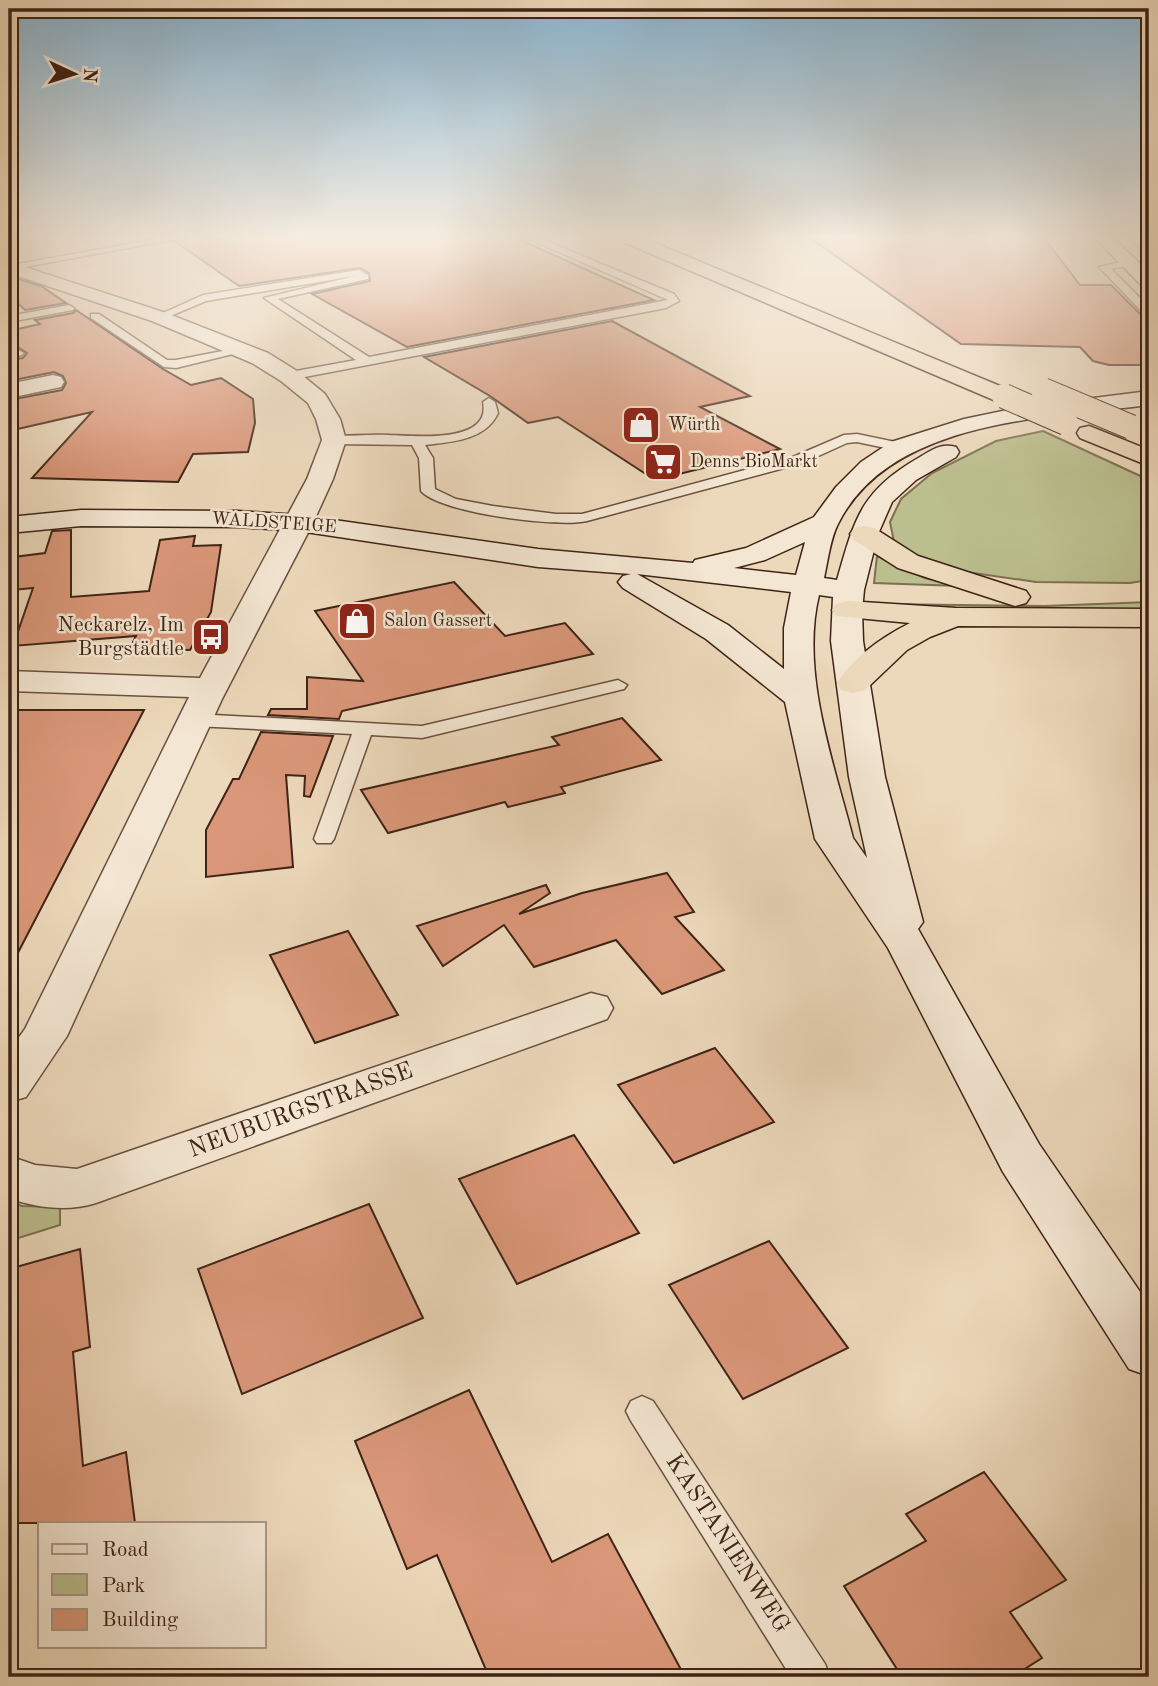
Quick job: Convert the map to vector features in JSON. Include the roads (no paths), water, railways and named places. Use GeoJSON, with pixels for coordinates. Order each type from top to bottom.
{"type":"FeatureCollection","features":[{"type":"Feature","properties":{"kind":"highway"},"geometry":{"type":"LineString","coordinates":[[816,317],[1149,459]]}},
{"type":"Feature","properties":{"kind":"highway"},"geometry":{"type":"LineString","coordinates":[[1037,388],[1143,424]]}},
{"type":"Feature","properties":{"kind":"highway"},"geometry":{"type":"LineString","coordinates":[[864,534],[908,562],[1015,597]]}},
{"type":"Feature","properties":{"kind":"highway"},"geometry":{"type":"LineString","coordinates":[[848,600],[1087,597],[1149,592]]}},
{"type":"Feature","properties":{"kind":"highway"},"geometry":{"type":"LineString","coordinates":[[848,600],[956,617],[1149,618]]}},
{"type":"Feature","properties":{"kind":"highway"},"geometry":{"type":"LineString","coordinates":[[853,683],[883,650],[904,637],[956,617]]}},
{"type":"Feature","properties":{"kind":"street"},"geometry":{"type":"LineString","coordinates":[[9,1085],[44,1036],[203,704],[320,480],[334,440],[328,419],[317,399],[289,376],[243,350],[159,317]]}},
{"type":"Feature","properties":{"kind":"street"},"geometry":{"type":"LineString","coordinates":[[9,391],[52,382]]}},
{"type":"Feature","properties":{"kind":"street"},"geometry":{"type":"LineString","coordinates":[[1149,398],[1022,414],[943,432],[900,447],[870,467],[845,492],[824,523],[804,596],[799,628],[801,698],[834,839],[908,945],[1021,1158],[1149,1351]]}},
{"type":"Feature","properties":{"kind":"street"},"geometry":{"type":"LineString","coordinates":[[908,945],[867,776],[847,642],[848,600],[864,534],[880,499],[906,475],[937,457],[977,440],[1029,428],[1143,424]]}},
{"type":"Feature","properties":{"kind":"street","name":"WALDSTEIGE"},"geometry":{"type":"LineString","coordinates":[[9,524],[81,518],[238,519],[299,523],[538,558],[687,571],[804,596]]}},
{"type":"Feature","properties":{"kind":"street"},"geometry":{"type":"LineString","coordinates":[[687,571],[755,554],[824,523]]}},
{"type":"Feature","properties":{"kind":"street","name":"WALDSTEIGE"},"geometry":{"type":"LineString","coordinates":[[538,558],[633,582],[848,600]]}},
{"type":"Feature","properties":{"kind":"street"},"geometry":{"type":"LineString","coordinates":[[633,582],[717,632],[801,698]]}},
{"type":"Feature","properties":{"kind":"street"},"geometry":{"type":"LineString","coordinates":[[9,681],[203,704]]}},
{"type":"Feature","properties":{"kind":"street","name":"NEUBURGSTRASSE"},"geometry":{"type":"LineString","coordinates":[[9,1176],[30,1185],[78,1189],[591,1008]]}},
{"type":"Feature","properties":{"kind":"lane"},"geometry":{"type":"LineString","coordinates":[[96,317],[164,363],[176,364],[243,350]]}},
{"type":"Feature","properties":{"kind":"lane"},"geometry":{"type":"LineString","coordinates":[[298,317],[366,361]]}},
{"type":"Feature","properties":{"kind":"lane"},"geometry":{"type":"LineString","coordinates":[[289,376],[603,317]]}},
{"type":"Feature","properties":{"kind":"lane"},"geometry":{"type":"LineString","coordinates":[[334,440],[380,438],[416,442],[454,437],[476,430],[491,416],[489,402]]}},
{"type":"Feature","properties":{"kind":"lane"},"geometry":{"type":"LineString","coordinates":[[416,442],[426,458],[428,491],[436,499],[460,505],[568,519],[582,518],[798,460],[844,439],[867,440],[900,447]]}},
{"type":"Feature","properties":{"kind":"lane"},"geometry":{"type":"LineString","coordinates":[[203,704],[364,728],[422,732],[618,685]]}},
{"type":"Feature","properties":{"kind":"lane"},"geometry":{"type":"LineString","coordinates":[[324,839],[364,728]]}},
{"type":"Feature","properties":{"kind":"lane","name":"KASTANIENWEG"},"geometry":{"type":"LineString","coordinates":[[642,1411],[812,1677]]}},
{"type":"Feature","properties":{"kind":"place","name":"Würth"},"geometry":{"type":"Point","coordinates":[641,425]}},
{"type":"Feature","properties":{"kind":"place","name":"Denns BioMarkt"},"geometry":{"type":"Point","coordinates":[663,462]}},
{"type":"Feature","properties":{"kind":"place","name":"Salon Gassert"},"geometry":{"type":"Point","coordinates":[357,621]}},
{"type":"Feature","properties":{"kind":"place","name":"Neckarelz, Im Burgstädtle"},"geometry":{"type":"Point","coordinates":[211,637]}}]}
